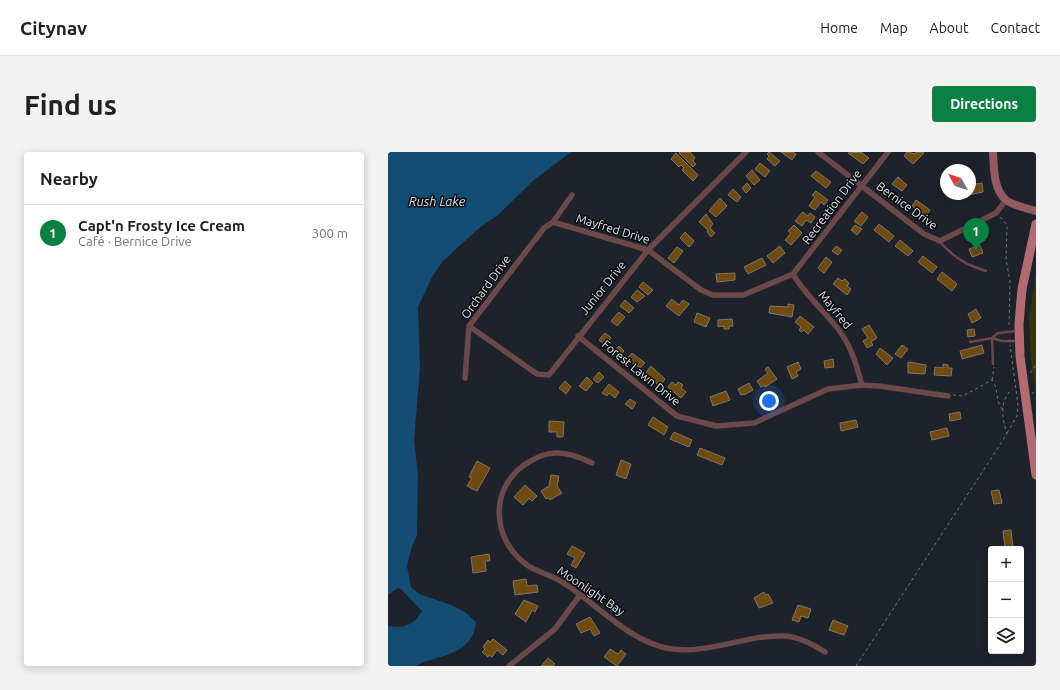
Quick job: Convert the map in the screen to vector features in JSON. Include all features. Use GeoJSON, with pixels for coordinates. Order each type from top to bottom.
{"type":"FeatureCollection","features":[{"type":"Feature","properties":{"kind":"main road"},"geometry":{"type":"LineString","coordinates":[[993,152],[996,180],[999,190],[1006,200],[1036,211]]}},
{"type":"Feature","properties":{"kind":"main road"},"geometry":{"type":"LineString","coordinates":[[1036,224],[1022,289],[1019,331],[1036,475]]}},
{"type":"Feature","properties":{"kind":"street","name":"Junior Drive"},"geometry":{"type":"LineString","coordinates":[[469,326],[537,374],[549,375],[578,336],[648,250],[746,152]]}},
{"type":"Feature","properties":{"kind":"street","name":"Bernice Drive"},"geometry":{"type":"LineString","coordinates":[[818,152],[924,234],[940,241],[996,213],[1006,200]]}},
{"type":"Feature","properties":{"kind":"street","name":"Recreation Drive"},"geometry":{"type":"LineString","coordinates":[[793,274],[888,152]]}},
{"type":"Feature","properties":{"kind":"street","name":"Orchard Drive"},"geometry":{"type":"LineString","coordinates":[[465,378],[469,326],[544,228],[553,222],[572,195]]}},
{"type":"Feature","properties":{"kind":"street","name":"Mayfred Drive"},"geometry":{"type":"LineString","coordinates":[[553,222],[648,250],[701,290],[713,295],[743,295],[793,274]]}},
{"type":"Feature","properties":{"kind":"street","name":"Mayfred"},"geometry":{"type":"LineString","coordinates":[[793,274],[800,286],[835,325],[855,358],[862,385]]}},
{"type":"Feature","properties":{"kind":"street","name":"Forest Lawn Drive"},"geometry":{"type":"LineString","coordinates":[[578,336],[677,416],[716,426],[754,423],[828,389],[862,385],[948,396]]}},
{"type":"Feature","properties":{"kind":"street","name":"Moonlight Bay"},"geometry":{"type":"LineString","coordinates":[[592,463],[573,455],[553,453],[529,461],[509,480],[500,498],[498,518],[502,534],[507,543],[527,565],[562,582],[648,642],[667,648],[700,650],[756,638],[787,636],[812,644],[825,652]]}},
{"type":"Feature","properties":{"kind":"street"},"geometry":{"type":"LineString","coordinates":[[509,666],[555,629],[580,595]]}},
{"type":"Feature","properties":{"kind":"lane"},"geometry":{"type":"LineString","coordinates":[[940,241],[954,257],[968,265],[986,271]]}},
{"type":"Feature","properties":{"kind":"lane"},"geometry":{"type":"LineString","coordinates":[[992,338],[998,333],[1019,331]]}},
{"type":"Feature","properties":{"kind":"lane"},"geometry":{"type":"LineString","coordinates":[[992,338],[994,364]]}},
{"type":"Feature","properties":{"kind":"lane"},"geometry":{"type":"LineString","coordinates":[[970,342],[992,338],[1002,341],[1020,341]]}},
{"type":"Feature","properties":{"kind":"path"},"geometry":{"type":"LineString","coordinates":[[996,213],[1007,225],[1006,260],[1010,281],[1009,332]]}},
{"type":"Feature","properties":{"kind":"path"},"geometry":{"type":"LineString","coordinates":[[856,666],[1007,434],[1017,416],[1018,406],[1009,341]]}},
{"type":"Feature","properties":{"kind":"path"},"geometry":{"type":"LineString","coordinates":[[994,364],[992,380],[995,384],[998,403],[1003,409]]}},
{"type":"Feature","properties":{"kind":"path"},"geometry":{"type":"LineString","coordinates":[[1029,373],[1036,365]]}},
{"type":"Feature","properties":{"kind":"path"},"geometry":{"type":"LineString","coordinates":[[948,396],[963,396],[992,380]]}},
{"type":"Feature","properties":{"kind":"path"},"geometry":{"type":"LineString","coordinates":[[1007,434],[1003,422],[1003,409],[1005,397],[1012,389]]}},
{"type":"Feature","properties":{"kind":"shaded area"},"geometry":{"type":"Polygon","coordinates":[[[1036,273],[1036,390],[1031,361],[1029,319],[1036,273]]]}},
{"type":"Feature","properties":{"kind":"water","name":"Rush Lake"},"geometry":{"type":"Polygon","coordinates":[[[388,152],[571,152],[534,180],[498,215],[479,228],[443,261],[432,277],[418,307],[420,368],[414,441],[418,474],[417,535],[412,546],[407,566],[411,587],[419,594],[451,605],[465,612],[476,622],[474,631],[465,645],[452,653],[413,666],[388,666],[388,626],[399,627],[408,625],[419,616],[422,611],[401,589],[398,588],[388,595],[388,152]]]}},
{"type":"Feature","properties":{"kind":"building"},"geometry":{"type":"Polygon","coordinates":[[[690,152],[695,158],[693,161],[696,164],[693,167],[679,153],[690,152]]]}},
{"type":"Feature","properties":{"kind":"building"},"geometry":{"type":"Polygon","coordinates":[[[769,152],[780,161],[775,166],[767,159],[769,156],[767,154],[769,152]]]}},
{"type":"Feature","properties":{"kind":"building"},"geometry":{"type":"Polygon","coordinates":[[[781,152],[793,152],[796,154],[792,160],[781,152]]]}},
{"type":"Feature","properties":{"kind":"building"},"geometry":{"type":"Polygon","coordinates":[[[861,152],[869,158],[863,164],[848,153],[861,152]]]}},
{"type":"Feature","properties":{"kind":"building"},"geometry":{"type":"Polygon","coordinates":[[[907,152],[915,154],[916,152],[924,153],[913,164],[904,156],[907,152]]]}},
{"type":"Feature","properties":{"kind":"building"},"geometry":{"type":"Polygon","coordinates":[[[676,153],[698,175],[693,181],[682,170],[684,168],[681,165],[679,167],[671,159],[676,153]]]}},
{"type":"Feature","properties":{"kind":"building"},"geometry":{"type":"Polygon","coordinates":[[[760,163],[770,171],[765,177],[755,169],[760,163]]]}},
{"type":"Feature","properties":{"kind":"building"},"geometry":{"type":"Polygon","coordinates":[[[752,170],[760,180],[754,185],[746,176],[752,170]]]}},
{"type":"Feature","properties":{"kind":"building"},"geometry":{"type":"Polygon","coordinates":[[[816,171],[831,182],[826,188],[811,176],[816,171]]]}},
{"type":"Feature","properties":{"kind":"building"},"geometry":{"type":"Polygon","coordinates":[[[898,177],[907,185],[902,191],[892,184],[898,177]]]}},
{"type":"Feature","properties":{"kind":"building"},"geometry":{"type":"Polygon","coordinates":[[[747,183],[751,188],[746,193],[742,188],[747,183]]]}},
{"type":"Feature","properties":{"kind":"building"},"geometry":{"type":"Polygon","coordinates":[[[982,183],[983,192],[976,193],[976,184],[982,183]]]}},
{"type":"Feature","properties":{"kind":"building"},"geometry":{"type":"Polygon","coordinates":[[[733,189],[741,197],[737,202],[728,195],[733,189]]]}},
{"type":"Feature","properties":{"kind":"building"},"geometry":{"type":"Polygon","coordinates":[[[816,191],[828,200],[824,205],[821,202],[815,210],[809,206],[815,197],[812,195],[816,191]]]}},
{"type":"Feature","properties":{"kind":"building"},"geometry":{"type":"Polygon","coordinates":[[[720,198],[727,206],[716,217],[709,211],[720,198]]]}},
{"type":"Feature","properties":{"kind":"building"},"geometry":{"type":"Polygon","coordinates":[[[916,200],[930,210],[926,216],[912,206],[916,200]]]}},
{"type":"Feature","properties":{"kind":"building"},"geometry":{"type":"Polygon","coordinates":[[[803,212],[808,216],[810,213],[815,217],[811,223],[806,220],[802,226],[795,221],[803,212]]]}},
{"type":"Feature","properties":{"kind":"building"},"geometry":{"type":"Polygon","coordinates":[[[862,212],[868,217],[861,226],[854,221],[862,212]]]}},
{"type":"Feature","properties":{"kind":"building"},"geometry":{"type":"Polygon","coordinates":[[[706,214],[713,224],[710,228],[715,233],[711,237],[707,232],[708,230],[699,222],[706,214]]]}},
{"type":"Feature","properties":{"kind":"building"},"geometry":{"type":"Polygon","coordinates":[[[879,224],[894,236],[889,242],[874,230],[879,224]]]}},
{"type":"Feature","properties":{"kind":"building"},"geometry":{"type":"Polygon","coordinates":[[[794,225],[802,233],[791,245],[785,240],[791,233],[788,231],[794,225]]]}},
{"type":"Feature","properties":{"kind":"building"},"geometry":{"type":"Polygon","coordinates":[[[855,225],[862,229],[857,235],[851,230],[855,225]]]}},
{"type":"Feature","properties":{"kind":"building"},"geometry":{"type":"Polygon","coordinates":[[[685,232],[694,241],[689,247],[680,238],[685,232]]]}},
{"type":"Feature","properties":{"kind":"building"},"geometry":{"type":"Polygon","coordinates":[[[900,240],[913,251],[908,256],[895,246],[900,240]]]}},
{"type":"Feature","properties":{"kind":"building"},"geometry":{"type":"Polygon","coordinates":[[[980,245],[983,253],[972,257],[969,249],[980,245]]]}},
{"type":"Feature","properties":{"kind":"building"},"geometry":{"type":"Polygon","coordinates":[[[780,246],[785,253],[773,263],[767,256],[780,246]]]}},
{"type":"Feature","properties":{"kind":"building"},"geometry":{"type":"Polygon","coordinates":[[[836,246],[842,250],[838,255],[832,251],[836,246]]]}},
{"type":"Feature","properties":{"kind":"building"},"geometry":{"type":"Polygon","coordinates":[[[677,247],[683,251],[674,263],[668,258],[677,247]]]}},
{"type":"Feature","properties":{"kind":"building"},"geometry":{"type":"Polygon","coordinates":[[[923,256],[937,267],[932,273],[918,262],[923,256]]]}},
{"type":"Feature","properties":{"kind":"building"},"geometry":{"type":"Polygon","coordinates":[[[826,257],[832,262],[824,273],[818,268],[826,257]]]}},
{"type":"Feature","properties":{"kind":"building"},"geometry":{"type":"Polygon","coordinates":[[[762,258],[766,265],[748,274],[744,267],[762,258]]]}},
{"type":"Feature","properties":{"kind":"building"},"geometry":{"type":"Polygon","coordinates":[[[942,272],[957,284],[952,291],[937,279],[942,272]]]}},
{"type":"Feature","properties":{"kind":"building"},"geometry":{"type":"Polygon","coordinates":[[[735,273],[735,280],[717,282],[716,274],[735,273]]]}},
{"type":"Feature","properties":{"kind":"building"},"geometry":{"type":"Polygon","coordinates":[[[838,278],[842,281],[845,279],[849,283],[847,286],[851,289],[847,295],[833,284],[838,278]]]}},
{"type":"Feature","properties":{"kind":"building"},"geometry":{"type":"Polygon","coordinates":[[[643,282],[653,290],[648,295],[639,287],[643,282]]]}},
{"type":"Feature","properties":{"kind":"building"},"geometry":{"type":"Polygon","coordinates":[[[637,290],[645,296],[637,302],[631,297],[637,290]]]}},
{"type":"Feature","properties":{"kind":"building"},"geometry":{"type":"Polygon","coordinates":[[[672,299],[679,305],[683,300],[689,304],[679,316],[666,306],[672,299]]]}},
{"type":"Feature","properties":{"kind":"building"},"geometry":{"type":"Polygon","coordinates":[[[625,300],[634,308],[629,313],[620,306],[625,300]]]}},
{"type":"Feature","properties":{"kind":"building"},"geometry":{"type":"Polygon","coordinates":[[[788,304],[794,305],[792,317],[769,313],[770,306],[788,307],[788,304]]]}},
{"type":"Feature","properties":{"kind":"building"},"geometry":{"type":"Polygon","coordinates":[[[976,309],[981,318],[972,323],[968,314],[976,309]]]}},
{"type":"Feature","properties":{"kind":"building"},"geometry":{"type":"Polygon","coordinates":[[[619,312],[625,317],[617,326],[611,321],[619,312]]]}},
{"type":"Feature","properties":{"kind":"building"},"geometry":{"type":"Polygon","coordinates":[[[697,313],[710,318],[706,327],[694,322],[697,313]]]}},
{"type":"Feature","properties":{"kind":"building"},"geometry":{"type":"Polygon","coordinates":[[[800,316],[814,327],[808,334],[804,330],[801,332],[799,330],[801,327],[795,322],[800,316]]]}},
{"type":"Feature","properties":{"kind":"building"},"geometry":{"type":"Polygon","coordinates":[[[732,319],[733,326],[729,326],[729,329],[724,329],[724,326],[718,327],[718,320],[732,319]]]}},
{"type":"Feature","properties":{"kind":"building"},"geometry":{"type":"Polygon","coordinates":[[[869,325],[877,338],[871,342],[873,345],[867,348],[863,341],[868,338],[862,329],[869,325]]]}},
{"type":"Feature","properties":{"kind":"building"},"geometry":{"type":"Polygon","coordinates":[[[974,329],[975,336],[968,337],[967,330],[974,329]]]}},
{"type":"Feature","properties":{"kind":"building"},"geometry":{"type":"Polygon","coordinates":[[[605,333],[611,338],[605,345],[599,340],[605,333]]]}},
{"type":"Feature","properties":{"kind":"building"},"geometry":{"type":"Polygon","coordinates":[[[902,345],[908,349],[901,358],[895,354],[902,345]]]}},
{"type":"Feature","properties":{"kind":"building"},"geometry":{"type":"Polygon","coordinates":[[[982,345],[984,353],[962,359],[960,351],[982,345]]]}},
{"type":"Feature","properties":{"kind":"building"},"geometry":{"type":"Polygon","coordinates":[[[619,346],[624,351],[620,356],[614,351],[619,346]]]}},
{"type":"Feature","properties":{"kind":"building"},"geometry":{"type":"Polygon","coordinates":[[[880,348],[893,358],[887,365],[876,354],[880,348]]]}},
{"type":"Feature","properties":{"kind":"building"},"geometry":{"type":"Polygon","coordinates":[[[632,353],[645,363],[640,368],[627,359],[632,353]]]}},
{"type":"Feature","properties":{"kind":"building"},"geometry":{"type":"Polygon","coordinates":[[[833,359],[834,367],[825,368],[824,361],[833,359]]]}},
{"type":"Feature","properties":{"kind":"building"},"geometry":{"type":"Polygon","coordinates":[[[798,362],[801,369],[796,372],[798,376],[792,379],[787,367],[798,362]]]}},
{"type":"Feature","properties":{"kind":"building"},"geometry":{"type":"Polygon","coordinates":[[[908,362],[926,365],[925,374],[908,373],[908,362]]]}},
{"type":"Feature","properties":{"kind":"building"},"geometry":{"type":"Polygon","coordinates":[[[943,364],[948,365],[948,368],[952,368],[951,376],[934,375],[935,367],[943,368],[943,364]]]}},
{"type":"Feature","properties":{"kind":"building"},"geometry":{"type":"Polygon","coordinates":[[[651,366],[665,379],[660,386],[645,374],[651,366]]]}},
{"type":"Feature","properties":{"kind":"building"},"geometry":{"type":"Polygon","coordinates":[[[768,367],[777,379],[765,387],[764,385],[761,387],[757,381],[768,373],[765,369],[768,367]]]}},
{"type":"Feature","properties":{"kind":"building"},"geometry":{"type":"Polygon","coordinates":[[[599,372],[604,377],[598,383],[593,379],[599,372]]]}},
{"type":"Feature","properties":{"kind":"building"},"geometry":{"type":"Polygon","coordinates":[[[587,377],[593,383],[586,391],[579,386],[587,377]]]}},
{"type":"Feature","properties":{"kind":"building"},"geometry":{"type":"Polygon","coordinates":[[[565,381],[571,387],[566,394],[559,388],[565,381]]]}},
{"type":"Feature","properties":{"kind":"building"},"geometry":{"type":"Polygon","coordinates":[[[672,382],[676,385],[678,382],[683,385],[681,388],[686,392],[681,398],[668,387],[672,382]]]}},
{"type":"Feature","properties":{"kind":"building"},"geometry":{"type":"Polygon","coordinates":[[[749,383],[753,390],[741,395],[738,389],[749,383]]]}},
{"type":"Feature","properties":{"kind":"building"},"geometry":{"type":"Polygon","coordinates":[[[609,384],[619,392],[615,398],[609,393],[607,396],[602,393],[609,384]]]}},
{"type":"Feature","properties":{"kind":"building"},"geometry":{"type":"Polygon","coordinates":[[[726,391],[730,400],[713,406],[710,397],[726,391]]]}},
{"type":"Feature","properties":{"kind":"building"},"geometry":{"type":"Polygon","coordinates":[[[630,399],[636,403],[632,409],[625,404],[630,399]]]}},
{"type":"Feature","properties":{"kind":"building"},"geometry":{"type":"Polygon","coordinates":[[[960,412],[961,419],[950,421],[949,414],[960,412]]]}},
{"type":"Feature","properties":{"kind":"building"},"geometry":{"type":"Polygon","coordinates":[[[653,417],[668,427],[664,435],[648,425],[653,417]]]}},
{"type":"Feature","properties":{"kind":"building"},"geometry":{"type":"Polygon","coordinates":[[[856,420],[858,427],[841,431],[840,423],[856,420]]]}},
{"type":"Feature","properties":{"kind":"building"},"geometry":{"type":"Polygon","coordinates":[[[549,421],[564,422],[563,437],[557,437],[557,432],[549,432],[549,421]]]}},
{"type":"Feature","properties":{"kind":"building"},"geometry":{"type":"Polygon","coordinates":[[[947,428],[949,436],[932,440],[930,432],[947,428]]]}},
{"type":"Feature","properties":{"kind":"building"},"geometry":{"type":"Polygon","coordinates":[[[674,432],[692,440],[689,447],[670,439],[674,432]]]}},
{"type":"Feature","properties":{"kind":"building"},"geometry":{"type":"Polygon","coordinates":[[[700,448],[725,458],[722,465],[697,455],[700,448]]]}},
{"type":"Feature","properties":{"kind":"building"},"geometry":{"type":"Polygon","coordinates":[[[621,460],[631,464],[626,479],[616,475],[621,460]]]}},
{"type":"Feature","properties":{"kind":"building"},"geometry":{"type":"Polygon","coordinates":[[[477,461],[490,468],[477,491],[467,486],[472,478],[469,477],[477,461]]]}},
{"type":"Feature","properties":{"kind":"building"},"geometry":{"type":"Polygon","coordinates":[[[551,475],[559,476],[557,486],[562,493],[550,500],[548,498],[546,499],[541,491],[549,486],[551,475]]]}},
{"type":"Feature","properties":{"kind":"building"},"geometry":{"type":"Polygon","coordinates":[[[525,485],[537,496],[532,501],[529,498],[523,505],[514,497],[525,485]]]}},
{"type":"Feature","properties":{"kind":"building"},"geometry":{"type":"Polygon","coordinates":[[[999,490],[1002,503],[994,504],[991,491],[999,490]]]}},
{"type":"Feature","properties":{"kind":"building"},"geometry":{"type":"Polygon","coordinates":[[[1011,530],[1013,546],[1005,546],[1003,531],[1011,530]]]}},
{"type":"Feature","properties":{"kind":"building"},"geometry":{"type":"Polygon","coordinates":[[[572,546],[585,553],[576,568],[571,565],[575,558],[567,554],[572,546]]]}},
{"type":"Feature","properties":{"kind":"building"},"geometry":{"type":"Polygon","coordinates":[[[489,554],[490,561],[485,561],[486,571],[473,573],[471,557],[489,554]]]}},
{"type":"Feature","properties":{"kind":"building"},"geometry":{"type":"Polygon","coordinates":[[[526,579],[527,586],[537,585],[538,592],[515,595],[513,581],[526,579]]]}},
{"type":"Feature","properties":{"kind":"building"},"geometry":{"type":"Polygon","coordinates":[[[764,592],[766,595],[768,594],[773,603],[759,608],[754,598],[764,592]]]}},
{"type":"Feature","properties":{"kind":"building"},"geometry":{"type":"Polygon","coordinates":[[[524,600],[538,606],[535,612],[532,610],[526,622],[515,614],[524,600]]]}},
{"type":"Feature","properties":{"kind":"building"},"geometry":{"type":"Polygon","coordinates":[[[798,605],[811,609],[808,618],[801,616],[799,622],[792,620],[798,605]]]}},
{"type":"Feature","properties":{"kind":"building"},"geometry":{"type":"Polygon","coordinates":[[[590,617],[600,633],[594,636],[590,629],[581,633],[576,624],[590,617]]]}},
{"type":"Feature","properties":{"kind":"building"},"geometry":{"type":"Polygon","coordinates":[[[833,620],[848,626],[844,635],[829,630],[833,620]]]}},
{"type":"Feature","properties":{"kind":"building"},"geometry":{"type":"Polygon","coordinates":[[[493,639],[507,650],[503,655],[497,650],[492,657],[489,655],[488,657],[482,652],[485,649],[483,647],[488,640],[490,642],[493,639]]]}},
{"type":"Feature","properties":{"kind":"building"},"geometry":{"type":"Polygon","coordinates":[[[610,649],[618,654],[621,650],[626,654],[617,666],[604,657],[610,649]]]}},
{"type":"Feature","properties":{"kind":"building"},"geometry":{"type":"Polygon","coordinates":[[[548,658],[555,664],[553,666],[541,666],[548,658]]]}},
{"type":"Feature","properties":{"kind":"place","name":"Capt'n Frosty Ice Cream"},"geometry":{"type":"Point","coordinates":[976,251]}}]}
